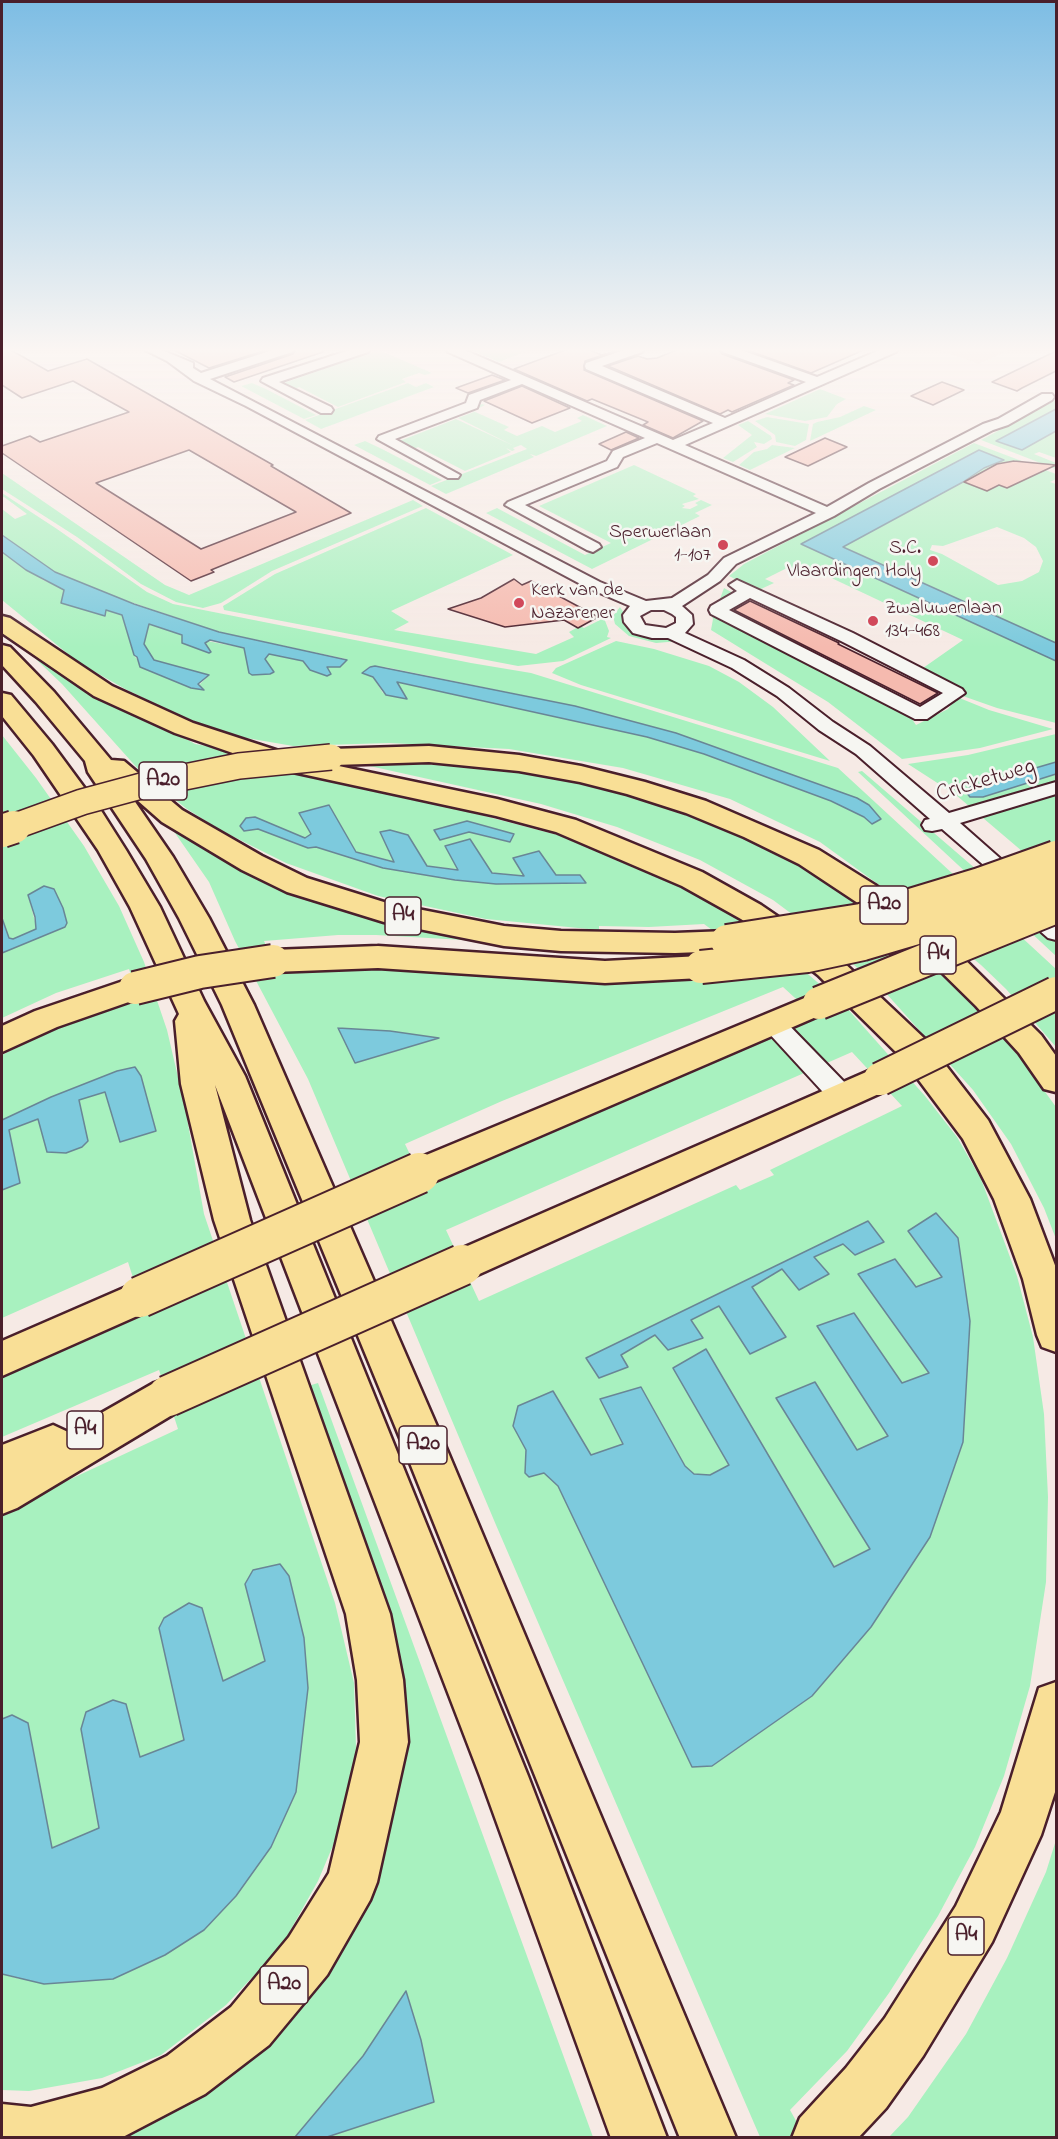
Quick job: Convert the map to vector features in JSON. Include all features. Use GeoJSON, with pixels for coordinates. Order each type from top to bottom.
{"type":"FeatureCollection","features":[{"type":"Feature","properties":{"kind":"highway"},"geometry":{"type":"LineString","coordinates":[[2,623],[103,691],[184,728],[288,764],[497,808],[566,826],[692,879],[751,912],[790,938],[844,980],[884,1018],[946,1088],[976,1130],[1012,1199],[1042,1279],[1056,1335]]}},
{"type":"Feature","properties":{"kind":"highway","name":"A20"},"geometry":{"type":"LineString","coordinates":[[2,652],[45,697],[98,760],[101,772],[159,857],[194,918],[238,1005],[416,1427],[708,2138]]}},
{"type":"Feature","properties":{"kind":"highway","name":"A20"},"geometry":{"type":"LineString","coordinates":[[2,700],[43,750],[96,824],[145,907],[188,1001],[228,1076],[504,1776],[639,2138]]}},
{"type":"Feature","properties":{"kind":"highway","name":"A20"},"geometry":{"type":"LineString","coordinates":[[2,831],[82,802],[145,785],[239,766],[331,757],[429,754],[519,762],[581,774],[696,807],[754,831],[865,892],[912,928],[987,998],[1030,1044],[1056,1080]]}},
{"type":"Feature","properties":{"kind":"highway","name":"A4"},"geometry":{"type":"LineString","coordinates":[[98,760],[117,768],[172,816],[252,863],[297,885],[384,912],[504,936],[561,941],[675,944],[727,941],[861,920],[980,884],[1056,857]]}},
{"type":"Feature","properties":{"kind":"highway","name":"A4"},"geometry":{"type":"LineString","coordinates":[[2,1040],[77,1007],[135,988],[200,972],[273,961],[378,957],[605,972],[701,967],[807,956],[862,944],[968,913],[1056,883]]}},
{"type":"Feature","properties":{"kind":"highway","name":"A4"},"geometry":{"type":"LineString","coordinates":[[2,1359],[419,1173],[819,1003],[1056,908]]}},
{"type":"Feature","properties":{"kind":"highway","name":"A4"},"geometry":{"type":"LineString","coordinates":[[2,1465],[168,1396],[880,1079],[1056,993]]}},
{"type":"Feature","properties":{"kind":"highway","name":"A20"},"geometry":{"type":"LineString","coordinates":[[2,2132],[32,2135],[110,2114],[186,2075],[250,2026],[308,1956],[352,1882],[384,1742],[380,1680],[368,1614],[232,1220],[198,1084],[188,1001]]}},
{"type":"Feature","properties":{"kind":"highway"},"geometry":{"type":"LineString","coordinates":[[2,1494],[168,1396]]}},
{"type":"Feature","properties":{"kind":"highway","name":"A4"},"geometry":{"type":"LineString","coordinates":[[820,2138],[866,2088],[904,2037],[974,1924],[1024,1818],[1056,1705]]}},
{"type":"Feature","properties":{"kind":"street"},"geometry":{"type":"LineString","coordinates":[[336,449],[594,585],[609,598],[638,609],[666,605],[684,599],[715,576],[730,561],[947,449]]}},
{"type":"Feature","properties":{"kind":"street"},"geometry":{"type":"LineString","coordinates":[[403,449],[453,475]]}},
{"type":"Feature","properties":{"kind":"street"},"geometry":{"type":"LineString","coordinates":[[593,547],[513,506],[612,464],[618,454],[631,449]]}},
{"type":"Feature","properties":{"kind":"street"},"geometry":{"type":"LineString","coordinates":[[683,449],[825,511]]}},
{"type":"Feature","properties":{"kind":"street"},"geometry":{"type":"LineString","coordinates":[[638,609],[631,620],[639,629],[652,633],[679,624],[714,585],[715,576]]}},
{"type":"Feature","properties":{"kind":"street"},"geometry":{"type":"LineString","coordinates":[[715,576],[750,591],[847,637],[956,693],[921,716],[717,610],[750,591]]}},
{"type":"Feature","properties":{"kind":"street"},"geometry":{"type":"LineString","coordinates":[[666,605],[679,624],[783,692],[826,726],[843,748],[914,803],[1056,933]]}},
{"type":"Feature","properties":{"kind":"street","name":"Cricketweg"},"geometry":{"type":"LineString","coordinates":[[937,823],[1056,788]]}},
{"type":"Feature","properties":{"kind":"street"},"geometry":{"type":"LineString","coordinates":[[937,823],[1056,919]]}},
{"type":"Feature","properties":{"kind":"street"},"geometry":{"type":"LineString","coordinates":[[773,1023],[842,1096]]}},
{"type":"Feature","properties":{"kind":"green space"},"geometry":{"type":"Polygon","coordinates":[[[361,449],[382,449],[442,480],[430,485],[361,449]]]}},
{"type":"Feature","properties":{"kind":"green space"},"geometry":{"type":"Polygon","coordinates":[[[422,449],[507,449],[511,452],[465,471],[422,449]]]}},
{"type":"Feature","properties":{"kind":"green space"},"geometry":{"type":"Polygon","coordinates":[[[527,449],[553,449],[536,456],[530,454],[534,457],[446,494],[431,486],[527,449]]]}},
{"type":"Feature","properties":{"kind":"green space"},"geometry":{"type":"Polygon","coordinates":[[[735,449],[754,449],[733,462],[723,458],[735,449]]]}},
{"type":"Feature","properties":{"kind":"green space"},"geometry":{"type":"Polygon","coordinates":[[[767,449],[793,449],[750,470],[739,465],[754,452],[767,449]]]}},
{"type":"Feature","properties":{"kind":"green space"},"geometry":{"type":"Polygon","coordinates":[[[963,449],[989,449],[1056,474],[1056,479],[1050,482],[1056,484],[1056,643],[843,547],[1003,459],[979,450],[802,544],[1056,661],[1056,723],[997,708],[960,695],[923,668],[963,640],[806,566],[795,572],[787,568],[765,579],[774,583],[761,589],[751,587],[729,576],[744,564],[963,449]],[[997,527],[943,546],[932,545],[930,550],[942,554],[998,585],[1022,581],[1039,572],[1043,561],[1036,547],[1024,538],[997,527]]]}},
{"type":"Feature","properties":{"kind":"green space"},"geometry":{"type":"Polygon","coordinates":[[[1004,449],[1056,449],[1056,458],[1039,452],[1034,454],[1056,463],[1056,469],[1004,449]]]}},
{"type":"Feature","properties":{"kind":"green space"},"geometry":{"type":"Polygon","coordinates":[[[634,465],[696,494],[693,496],[699,499],[682,504],[685,506],[682,508],[690,509],[698,505],[695,503],[701,500],[712,505],[695,513],[700,516],[592,569],[486,513],[497,508],[585,555],[611,543],[539,506],[634,465]]]}},
{"type":"Feature","properties":{"kind":"green space"},"geometry":{"type":"Polygon","coordinates":[[[2,473],[165,585],[189,595],[413,500],[423,506],[272,571],[221,603],[203,608],[176,602],[141,584],[77,537],[2,489],[2,473]]]}},
{"type":"Feature","properties":{"kind":"green space"},"geometry":{"type":"Polygon","coordinates":[[[2,493],[147,592],[173,604],[531,673],[838,768],[1056,969],[1056,1047],[1006,989],[981,965],[919,914],[820,842],[730,799],[623,768],[509,749],[389,743],[293,746],[235,736],[190,720],[127,690],[79,663],[2,600],[2,552],[43,580],[65,590],[62,598],[105,615],[105,610],[122,615],[134,655],[143,668],[188,686],[198,686],[208,676],[154,660],[144,644],[149,624],[183,635],[211,652],[205,643],[207,641],[244,648],[273,673],[265,659],[269,654],[304,661],[308,668],[330,674],[326,667],[338,667],[346,659],[219,632],[107,594],[55,572],[2,535],[2,509],[15,519],[27,514],[4,497],[2,498],[2,493]],[[370,666],[363,673],[373,677],[383,693],[407,698],[396,682],[647,737],[704,754],[831,801],[864,817],[872,824],[857,798],[676,733],[575,706],[385,667],[370,666]]]}},
{"type":"Feature","properties":{"kind":"green space"},"geometry":{"type":"Polygon","coordinates":[[[426,508],[513,555],[391,611],[409,622],[394,630],[536,654],[574,637],[569,632],[580,626],[584,628],[604,618],[609,631],[607,637],[611,638],[563,661],[518,666],[224,610],[223,606],[275,574],[426,508]]]}},
{"type":"Feature","properties":{"kind":"green space"},"geometry":{"type":"Polygon","coordinates":[[[724,588],[735,594],[713,607],[907,712],[916,725],[948,709],[957,697],[989,710],[1053,729],[980,748],[902,759],[828,702],[711,630],[713,619],[709,609],[720,599],[724,588]]]}},
{"type":"Feature","properties":{"kind":"green space"},"geometry":{"type":"Polygon","coordinates":[[[620,607],[625,619],[680,641],[656,643],[629,636],[615,624],[613,616],[620,607]]]}},
{"type":"Feature","properties":{"kind":"green space"},"geometry":{"type":"Polygon","coordinates":[[[17,641],[195,744],[248,753],[207,758],[224,777],[299,768],[585,842],[673,878],[744,919],[845,1006],[925,1096],[957,1137],[981,1179],[1017,1276],[1033,1337],[1044,1414],[1048,1497],[1046,1582],[1030,1686],[1004,1776],[975,1847],[938,1916],[889,1993],[847,2051],[790,2110],[805,2137],[760,2137],[496,1525],[308,1079],[235,941],[209,882],[166,820],[243,865],[499,942],[376,935],[338,935],[264,941],[277,970],[337,963],[695,976],[727,941],[704,924],[649,927],[599,926],[599,930],[486,919],[378,896],[286,863],[220,830],[164,791],[139,770],[62,684],[17,641]],[[329,805],[311,835],[305,839],[255,817],[258,829],[308,848],[316,847],[383,868],[496,884],[585,883],[580,875],[525,876],[427,866],[408,835],[390,830],[380,833],[395,862],[356,852],[329,805]],[[434,830],[440,840],[469,832],[509,842],[513,834],[434,830]],[[783,987],[502,1101],[405,1144],[425,1186],[529,1139],[817,1018],[783,987]],[[852,1052],[446,1230],[479,1301],[736,1185],[740,1190],[774,1175],[770,1170],[902,1106],[852,1052]],[[868,1221],[586,1358],[621,1355],[656,1335],[703,1339],[691,1320],[719,1306],[751,1354],[752,1287],[782,1269],[843,1243],[868,1221]],[[908,1231],[942,1276],[916,1287],[895,1259],[929,1373],[902,1384],[854,1313],[889,1436],[857,1450],[776,1398],[870,1549],[833,1567],[706,1350],[674,1368],[729,1465],[710,1475],[694,1474],[685,1466],[641,1387],[623,1444],[591,1455],[553,1391],[526,1450],[525,1473],[529,1477],[544,1473],[558,1486],[712,1766],[812,1696],[871,1627],[930,1537],[970,1321],[958,1238],[908,1231]]]}},
{"type":"Feature","properties":{"kind":"green space"},"geometry":{"type":"Polygon","coordinates":[[[616,641],[654,649],[709,666],[739,682],[773,707],[830,761],[581,685],[552,673],[556,668],[616,641]]]}},
{"type":"Feature","properties":{"kind":"green space"},"geometry":{"type":"Polygon","coordinates":[[[1056,734],[1056,762],[971,787],[983,797],[1056,774],[1056,880],[956,795],[908,764],[968,755],[1056,734]]]}},
{"type":"Feature","properties":{"kind":"green space"},"geometry":{"type":"Polygon","coordinates":[[[2,735],[84,846],[119,906],[144,962],[167,1030],[185,1107],[204,1214],[335,1603],[354,1683],[356,1748],[348,1810],[318,1881],[281,1947],[226,2005],[161,2055],[102,2078],[29,2091],[2,2090],[2,1974],[20,1979],[308,1688],[304,1638],[289,1576],[245,1584],[265,1661],[223,1681],[202,1608],[159,1628],[185,1740],[140,1757],[81,1729],[99,1828],[52,1849],[28,1723],[12,1715],[2,1719],[2,1511],[178,1429],[159,1370],[2,1437],[2,1370],[142,1306],[128,1262],[2,1318],[2,1190],[20,1183],[9,1130],[38,1119],[47,1152],[78,1100],[105,1092],[156,1131],[141,1076],[135,1067],[117,1071],[51,1097],[2,1120],[2,1055],[64,1024],[139,1000],[129,969],[56,993],[2,1018],[2,953],[65,927],[28,895],[37,929],[13,939],[8,938],[2,918],[2,735]]]}},
{"type":"Feature","properties":{"kind":"green space"},"geometry":{"type":"Polygon","coordinates":[[[398,762],[504,770],[588,784],[639,797],[740,836],[791,861],[836,887],[889,925],[930,960],[976,1007],[1022,1060],[1056,1107],[1056,1239],[1044,1208],[1011,1144],[973,1090],[884,991],[816,932],[773,900],[700,860],[617,827],[541,804],[356,763],[398,762]]]}},
{"type":"Feature","properties":{"kind":"green space"},"geometry":{"type":"Polygon","coordinates":[[[862,771],[1056,938],[1056,956],[858,772],[862,771]]]}},
{"type":"Feature","properties":{"kind":"green space"},"geometry":{"type":"Polygon","coordinates":[[[318,1383],[593,2137],[327,2137],[433,2101],[421,2040],[406,1991],[363,2056],[295,2137],[110,2138],[139,2126],[382,1825],[308,1386],[318,1383]]]}},
{"type":"Feature","properties":{"kind":"green space"},"geometry":{"type":"Polygon","coordinates":[[[1056,1840],[1056,2137],[889,2137],[908,2117],[966,2034],[1007,1958],[1046,1872],[1056,1840]]]}},
{"type":"Feature","properties":{"kind":"water"},"geometry":{"type":"Polygon","coordinates":[[[979,450],[1004,460],[984,468],[963,482],[843,547],[1056,643],[1056,661],[801,544],[979,450]]]}},
{"type":"Feature","properties":{"kind":"water"},"geometry":{"type":"Polygon","coordinates":[[[2,535],[55,572],[134,604],[219,632],[347,660],[340,667],[327,667],[331,674],[327,676],[310,670],[303,661],[269,654],[265,659],[274,672],[252,675],[249,673],[244,648],[210,640],[205,643],[211,652],[209,653],[182,643],[182,635],[149,624],[144,644],[154,660],[209,675],[198,684],[204,690],[191,688],[140,667],[122,615],[106,610],[105,616],[61,603],[64,590],[26,570],[2,552],[2,535]]]}},
{"type":"Feature","properties":{"kind":"water"},"geometry":{"type":"Polygon","coordinates":[[[375,666],[575,706],[676,733],[857,798],[869,805],[881,819],[872,824],[864,817],[831,801],[704,754],[647,737],[397,682],[407,699],[386,695],[373,677],[362,673],[375,666]]]}},
{"type":"Feature","properties":{"kind":"water"},"geometry":{"type":"Polygon","coordinates":[[[1056,762],[1056,774],[983,797],[970,797],[966,792],[970,787],[1056,762]]]}},
{"type":"Feature","properties":{"kind":"water"},"geometry":{"type":"Polygon","coordinates":[[[329,805],[356,852],[394,862],[380,832],[390,830],[408,835],[427,866],[458,870],[445,846],[470,839],[492,873],[524,876],[513,858],[539,851],[556,875],[580,875],[586,883],[496,884],[455,880],[383,868],[316,847],[308,848],[258,829],[244,831],[240,826],[246,818],[255,817],[305,838],[311,834],[299,813],[329,805]]]}},
{"type":"Feature","properties":{"kind":"water"},"geometry":{"type":"Polygon","coordinates":[[[467,821],[514,834],[510,842],[469,832],[440,840],[434,830],[467,821]]]}},
{"type":"Feature","properties":{"kind":"water"},"geometry":{"type":"Polygon","coordinates":[[[44,886],[54,889],[63,908],[67,923],[65,927],[2,953],[2,918],[9,938],[13,939],[36,929],[28,895],[44,886]]]}},
{"type":"Feature","properties":{"kind":"water"},"geometry":{"type":"Polygon","coordinates":[[[338,1028],[390,1031],[439,1038],[355,1063],[338,1028]]]}},
{"type":"Feature","properties":{"kind":"water"},"geometry":{"type":"Polygon","coordinates":[[[135,1067],[141,1076],[156,1131],[120,1142],[105,1092],[79,1100],[88,1141],[82,1147],[66,1153],[47,1152],[38,1119],[9,1130],[20,1183],[2,1190],[2,1120],[51,1097],[117,1071],[135,1067]]]}},
{"type":"Feature","properties":{"kind":"water"},"geometry":{"type":"Polygon","coordinates":[[[936,1213],[958,1238],[970,1321],[963,1442],[930,1537],[871,1627],[812,1696],[712,1766],[692,1767],[558,1486],[544,1473],[529,1477],[525,1473],[526,1450],[513,1426],[518,1406],[553,1391],[591,1455],[623,1444],[600,1399],[641,1387],[685,1466],[694,1474],[710,1475],[729,1465],[673,1368],[706,1349],[834,1567],[870,1549],[776,1398],[815,1382],[857,1450],[888,1436],[817,1326],[854,1313],[902,1383],[929,1373],[858,1274],[895,1259],[916,1287],[942,1277],[908,1231],[936,1213]]]}},
{"type":"Feature","properties":{"kind":"water"},"geometry":{"type":"Polygon","coordinates":[[[868,1221],[884,1242],[855,1255],[843,1244],[814,1257],[829,1274],[799,1290],[782,1269],[752,1287],[786,1337],[750,1354],[719,1306],[691,1320],[703,1338],[668,1350],[655,1335],[621,1355],[628,1367],[599,1378],[586,1358],[868,1221]]]}},
{"type":"Feature","properties":{"kind":"water"},"geometry":{"type":"Polygon","coordinates":[[[280,1564],[289,1576],[304,1638],[308,1688],[296,1792],[271,1847],[236,1896],[204,1930],[165,1955],[113,1979],[44,1984],[2,1974],[2,1719],[12,1715],[28,1723],[52,1848],[99,1828],[81,1729],[86,1712],[113,1700],[126,1704],[140,1757],[184,1740],[159,1628],[164,1618],[189,1603],[202,1608],[223,1681],[265,1661],[245,1584],[253,1570],[280,1564]]]}},
{"type":"Feature","properties":{"kind":"water"},"geometry":{"type":"Polygon","coordinates":[[[406,1991],[421,2040],[434,2102],[327,2137],[295,2137],[363,2056],[406,1991]]]}},
{"type":"Feature","properties":{"kind":"building"},"geometry":{"type":"Polygon","coordinates":[[[2,449],[245,449],[351,513],[211,570],[214,572],[191,581],[2,453],[2,449]],[[189,450],[96,483],[201,549],[296,512],[189,450]]]}},
{"type":"Feature","properties":{"kind":"building"},"geometry":{"type":"Polygon","coordinates":[[[802,449],[843,449],[808,466],[785,457],[802,449]]]}},
{"type":"Feature","properties":{"kind":"building"},"geometry":{"type":"Polygon","coordinates":[[[1014,461],[1056,465],[1007,488],[999,485],[987,491],[964,482],[997,464],[1014,461]]]}},
{"type":"Feature","properties":{"kind":"building","name":"Kerk van de Nazarener"},"geometry":{"type":"Polygon","coordinates":[[[514,579],[522,585],[531,581],[598,617],[578,628],[564,620],[505,627],[448,609],[481,598],[514,579]]]}},
{"type":"Feature","properties":{"kind":"building"},"geometry":{"type":"Polygon","coordinates":[[[750,601],[938,693],[920,704],[734,610],[750,601]]]}},
{"type":"Feature","properties":{"kind":"place","name":"Sperwerlaan 1-107"},"geometry":{"type":"Point","coordinates":[723,545]}},
{"type":"Feature","properties":{"kind":"place","name":"S.C. Vlaardingen Holy"},"geometry":{"type":"Point","coordinates":[933,561]}},
{"type":"Feature","properties":{"kind":"place","name":"Kerk van de Nazarener"},"geometry":{"type":"Point","coordinates":[519,603]}},
{"type":"Feature","properties":{"kind":"place","name":"Zwaluwenlaan 134-468"},"geometry":{"type":"Point","coordinates":[873,621]}}]}
